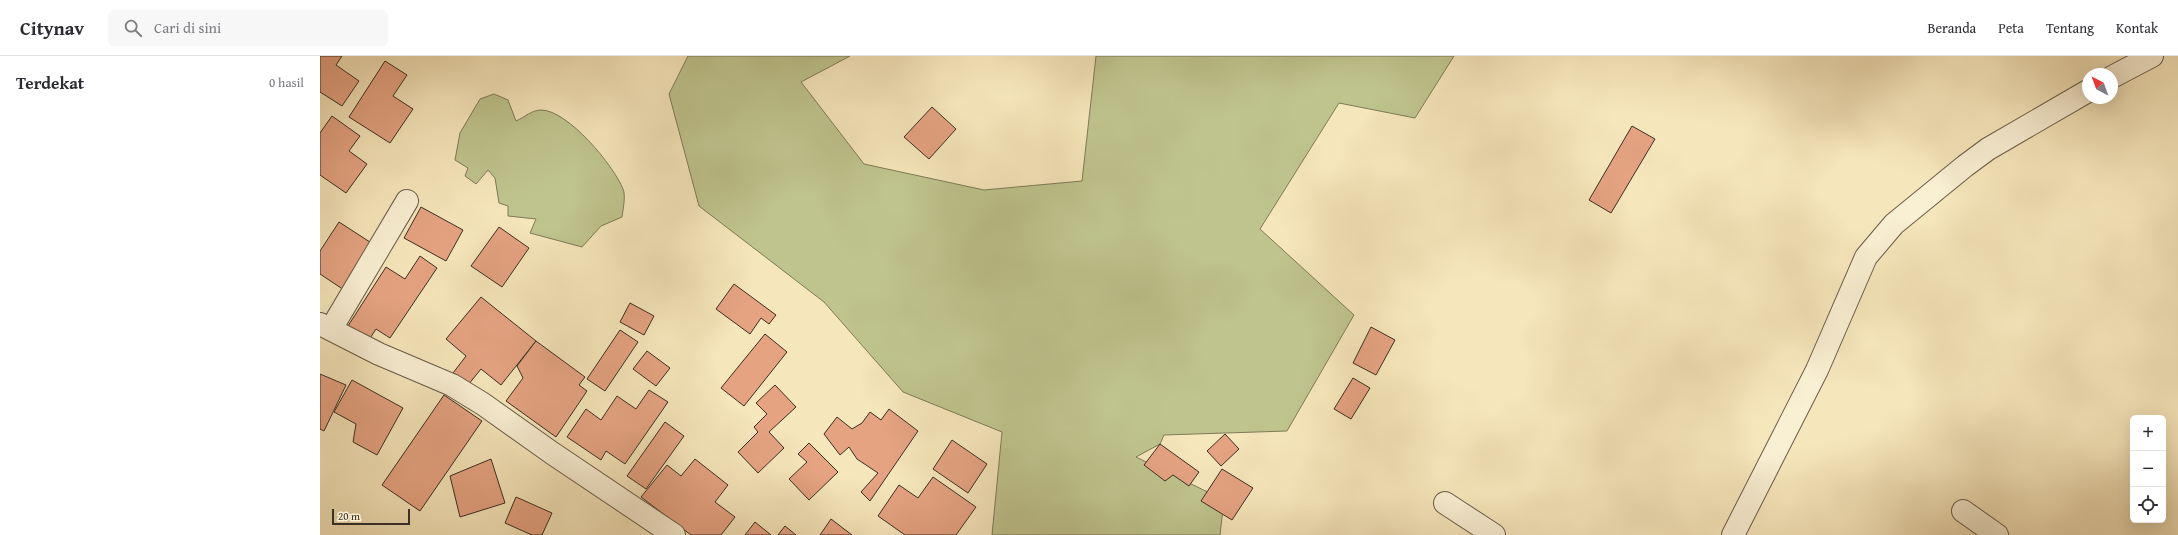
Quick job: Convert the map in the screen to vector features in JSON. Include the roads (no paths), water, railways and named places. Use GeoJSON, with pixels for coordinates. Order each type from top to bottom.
{"type":"FeatureCollection","features":[{"type":"Feature","properties":{"kind":"street"},"geometry":{"type":"LineString","coordinates":[[2118,74],[2152,56]]}},
{"type":"Feature","properties":{"kind":"street"},"geometry":{"type":"LineString","coordinates":[[1733,535],[1817,370],[1866,257],[1894,224],[1965,166],[1988,150],[2082,95]]}},
{"type":"Feature","properties":{"kind":"street"},"geometry":{"type":"LineString","coordinates":[[407,201],[325,327],[380,354],[452,385],[483,404],[552,453],[674,535]]}},
{"type":"Feature","properties":{"kind":"street"},"geometry":{"type":"LineString","coordinates":[[1445,503],[1494,535]]}},
{"type":"Feature","properties":{"kind":"street"},"geometry":{"type":"LineString","coordinates":[[1963,511],[1997,535]]}}]}
